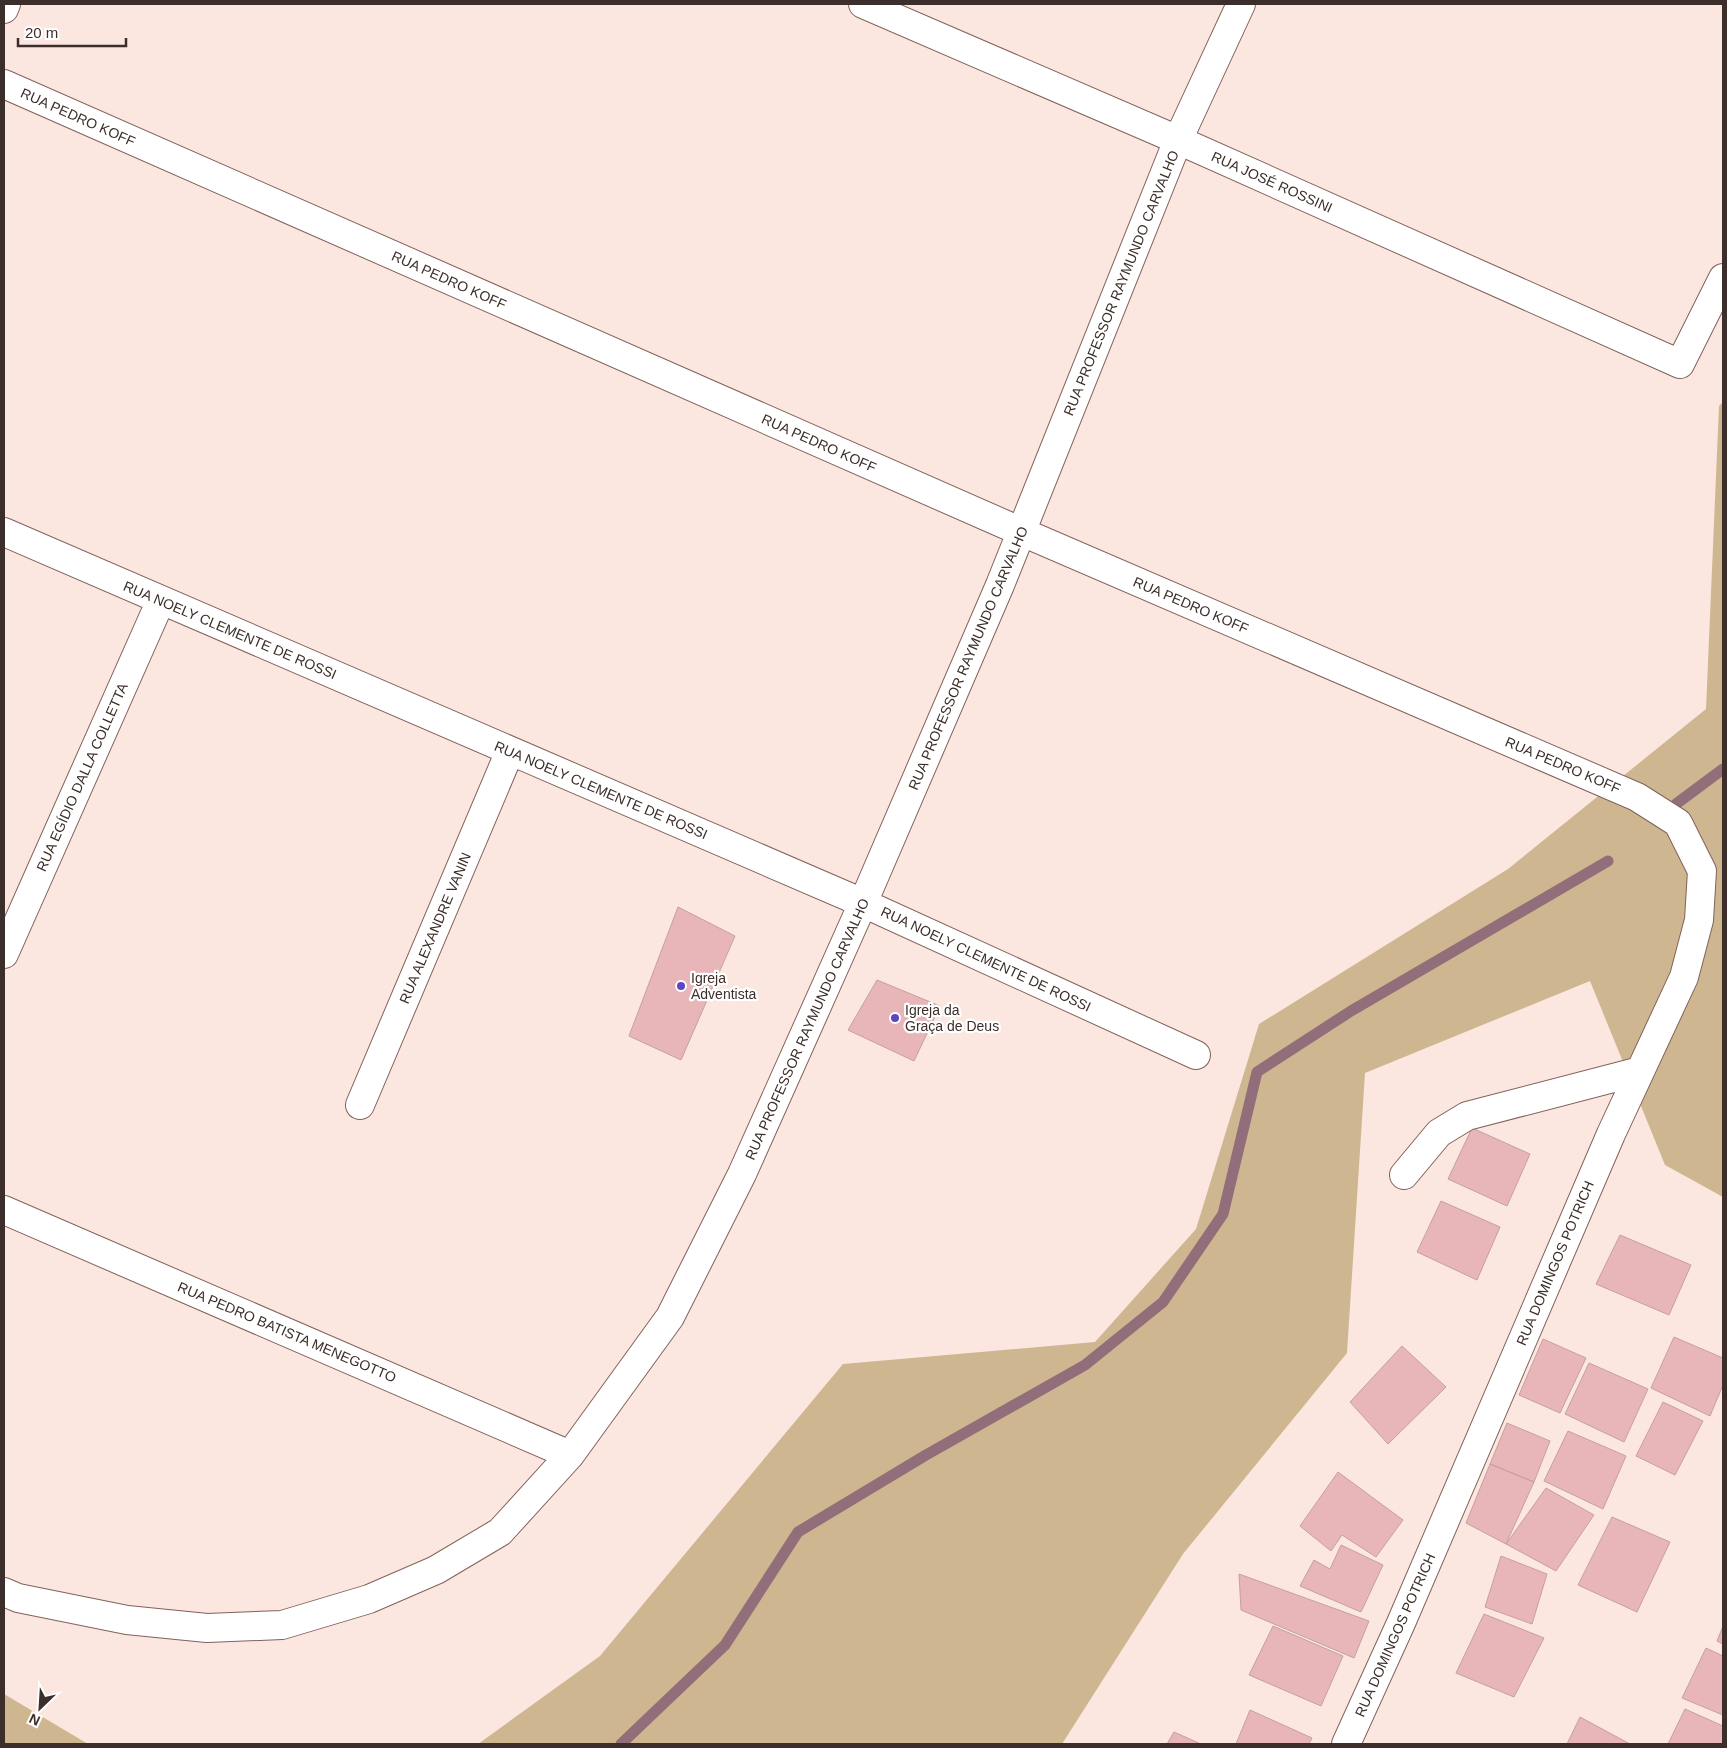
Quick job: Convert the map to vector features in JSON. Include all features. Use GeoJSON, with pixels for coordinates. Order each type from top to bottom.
{"type":"FeatureCollection","features":[{"type":"Feature","properties":{"kind":"street"},"geometry":{"type":"LineString","coordinates":[[4,8],[6,4]]}},
{"type":"Feature","properties":{"kind":"street","name":"RUA JOSÉ ROSSINI"},"geometry":{"type":"LineString","coordinates":[[863,4],[1178,140],[1680,364],[1723,278]]}},
{"type":"Feature","properties":{"kind":"street","name":"RUA PROFESSOR RAYMUNDO CARVALHO"},"geometry":{"type":"LineString","coordinates":[[4,1592],[18,1598],[127,1620],[207,1628],[282,1625],[369,1599],[436,1570],[492,1537],[500,1532],[570,1455],[670,1317],[742,1174],[863,903],[1022,532],[1178,140],[1241,4]]}},
{"type":"Feature","properties":{"kind":"street","name":"RUA PEDRO KOFF"},"geometry":{"type":"LineString","coordinates":[[4,84],[1022,532],[1637,797]]}},
{"type":"Feature","properties":{"kind":"street","name":"RUA NOELY CLEMENTE DE ROSSI"},"geometry":{"type":"LineString","coordinates":[[4,532],[863,903],[1196,1055]]}},
{"type":"Feature","properties":{"kind":"street","name":"RUA EGÍDIO DALLA COLLETTA"},"geometry":{"type":"LineString","coordinates":[[4,954],[161,600]]}},
{"type":"Feature","properties":{"kind":"street","name":"RUA ALEXANDRE VANIN"},"geometry":{"type":"LineString","coordinates":[[360,1105],[510,751]]}},
{"type":"Feature","properties":{"kind":"street","name":"RUA DOMINGOS POTRICH"},"geometry":{"type":"LineString","coordinates":[[1346,1744],[1401,1623],[1611,1134],[1684,977],[1699,920],[1702,871],[1678,823],[1637,797]]}},
{"type":"Feature","properties":{"kind":"street"},"geometry":{"type":"LineString","coordinates":[[1404,1175],[1439,1133],[1467,1116],[1640,1071]]}},
{"type":"Feature","properties":{"kind":"street","name":"RUA PEDRO BATISTA MENEGOTTO"},"geometry":{"type":"LineString","coordinates":[[4,1210],[570,1455]]}},
{"type":"Feature","properties":{"kind":"shaded area"},"geometry":{"type":"Polygon","coordinates":[[[1723,402],[1723,1197],[1665,1165],[1590,981],[1365,1073],[1347,1353],[1183,1554],[1062,1744],[478,1744],[600,1656],[843,1364],[1095,1342],[1196,1229],[1259,1024],[1508,869],[1706,709],[1719,406],[1723,402]]]}},
{"type":"Feature","properties":{"kind":"shaded area"},"geometry":{"type":"Polygon","coordinates":[[[4,1694],[88,1744],[4,1744],[4,1694]]]}},
{"type":"Feature","properties":{"kind":"building","name":"Igreja Adventista"},"geometry":{"type":"Polygon","coordinates":[[[678,907],[735,936],[681,1060],[629,1036],[678,907]]]}},
{"type":"Feature","properties":{"kind":"building","name":"Igreja da Graça de Deus"},"geometry":{"type":"Polygon","coordinates":[[[877,980],[940,1006],[914,1061],[848,1030],[877,980]]]}},
{"type":"Feature","properties":{"kind":"building"},"geometry":{"type":"Polygon","coordinates":[[[1472,1128],[1530,1154],[1507,1206],[1448,1179],[1472,1128]]]}},
{"type":"Feature","properties":{"kind":"building"},"geometry":{"type":"Polygon","coordinates":[[[1441,1201],[1500,1227],[1477,1280],[1417,1252],[1441,1201]]]}},
{"type":"Feature","properties":{"kind":"building"},"geometry":{"type":"Polygon","coordinates":[[[1620,1235],[1691,1265],[1669,1315],[1596,1284],[1620,1235]]]}},
{"type":"Feature","properties":{"kind":"building"},"geometry":{"type":"Polygon","coordinates":[[[1674,1337],[1723,1358],[1723,1385],[1710,1416],[1651,1388],[1674,1337]]]}},
{"type":"Feature","properties":{"kind":"building"},"geometry":{"type":"Polygon","coordinates":[[[1543,1339],[1586,1358],[1560,1413],[1519,1395],[1543,1339]]]}},
{"type":"Feature","properties":{"kind":"building"},"geometry":{"type":"Polygon","coordinates":[[[1402,1346],[1446,1387],[1388,1444],[1350,1402],[1402,1346]]]}},
{"type":"Feature","properties":{"kind":"building"},"geometry":{"type":"Polygon","coordinates":[[[1589,1363],[1648,1389],[1624,1442],[1565,1414],[1589,1363]]]}},
{"type":"Feature","properties":{"kind":"building"},"geometry":{"type":"Polygon","coordinates":[[[1663,1402],[1703,1421],[1675,1475],[1636,1456],[1663,1402]]]}},
{"type":"Feature","properties":{"kind":"building"},"geometry":{"type":"Polygon","coordinates":[[[1507,1423],[1550,1441],[1534,1482],[1490,1464],[1507,1423]]]}},
{"type":"Feature","properties":{"kind":"building"},"geometry":{"type":"Polygon","coordinates":[[[1568,1431],[1626,1456],[1603,1509],[1544,1481],[1568,1431]]]}},
{"type":"Feature","properties":{"kind":"building"},"geometry":{"type":"Polygon","coordinates":[[[1490,1464],[1534,1482],[1506,1544],[1466,1523],[1490,1464]]]}},
{"type":"Feature","properties":{"kind":"building"},"geometry":{"type":"Polygon","coordinates":[[[1338,1472],[1403,1520],[1376,1557],[1342,1535],[1331,1551],[1300,1526],[1338,1472]]]}},
{"type":"Feature","properties":{"kind":"building"},"geometry":{"type":"Polygon","coordinates":[[[1546,1488],[1594,1515],[1556,1571],[1506,1544],[1546,1488]]]}},
{"type":"Feature","properties":{"kind":"building"},"geometry":{"type":"Polygon","coordinates":[[[1612,1517],[1670,1542],[1637,1612],[1578,1585],[1612,1517]]]}},
{"type":"Feature","properties":{"kind":"building"},"geometry":{"type":"Polygon","coordinates":[[[1341,1545],[1383,1565],[1361,1612],[1300,1586],[1314,1560],[1330,1569],[1341,1545]]]}},
{"type":"Feature","properties":{"kind":"building"},"geometry":{"type":"Polygon","coordinates":[[[1501,1556],[1547,1574],[1532,1624],[1485,1607],[1501,1556]]]}},
{"type":"Feature","properties":{"kind":"building"},"geometry":{"type":"Polygon","coordinates":[[[1239,1574],[1369,1621],[1354,1658],[1241,1610],[1239,1574]]]}},
{"type":"Feature","properties":{"kind":"building"},"geometry":{"type":"Polygon","coordinates":[[[1484,1614],[1544,1638],[1514,1697],[1456,1673],[1484,1614]]]}},
{"type":"Feature","properties":{"kind":"building"},"geometry":{"type":"Polygon","coordinates":[[[1273,1626],[1343,1656],[1321,1706],[1249,1675],[1273,1626]]]}},
{"type":"Feature","properties":{"kind":"building"},"geometry":{"type":"Polygon","coordinates":[[[1723,1626],[1723,1644],[1717,1641],[1723,1626]]]}},
{"type":"Feature","properties":{"kind":"building"},"geometry":{"type":"Polygon","coordinates":[[[1706,1648],[1723,1656],[1723,1715],[1682,1698],[1706,1648]]]}},
{"type":"Feature","properties":{"kind":"building"},"geometry":{"type":"Polygon","coordinates":[[[1685,1709],[1723,1726],[1723,1744],[1668,1744],[1685,1709]]]}},
{"type":"Feature","properties":{"kind":"building"},"geometry":{"type":"Polygon","coordinates":[[[1250,1710],[1312,1738],[1309,1744],[1236,1744],[1250,1710]]]}},
{"type":"Feature","properties":{"kind":"building"},"geometry":{"type":"Polygon","coordinates":[[[1580,1717],[1630,1744],[1567,1744],[1580,1717]]]}},
{"type":"Feature","properties":{"kind":"building"},"geometry":{"type":"Polygon","coordinates":[[[1174,1732],[1201,1744],[1167,1744],[1174,1732]]]}},
{"type":"Feature","properties":{"kind":"waterway"},"geometry":{"type":"LineString","coordinates":[[1676,804],[1723,769]]}},
{"type":"Feature","properties":{"kind":"waterway"},"geometry":{"type":"LineString","coordinates":[[621,1744],[725,1645],[798,1532],[926,1455],[1085,1365],[1163,1302],[1223,1214],[1257,1072],[1351,1011],[1608,861]]}},
{"type":"Feature","properties":{"kind":"place","name":"Igreja Adventista"},"geometry":{"type":"Point","coordinates":[681,986]}},
{"type":"Feature","properties":{"kind":"place","name":"Igreja da Graça de Deus"},"geometry":{"type":"Point","coordinates":[895,1018]}}]}
